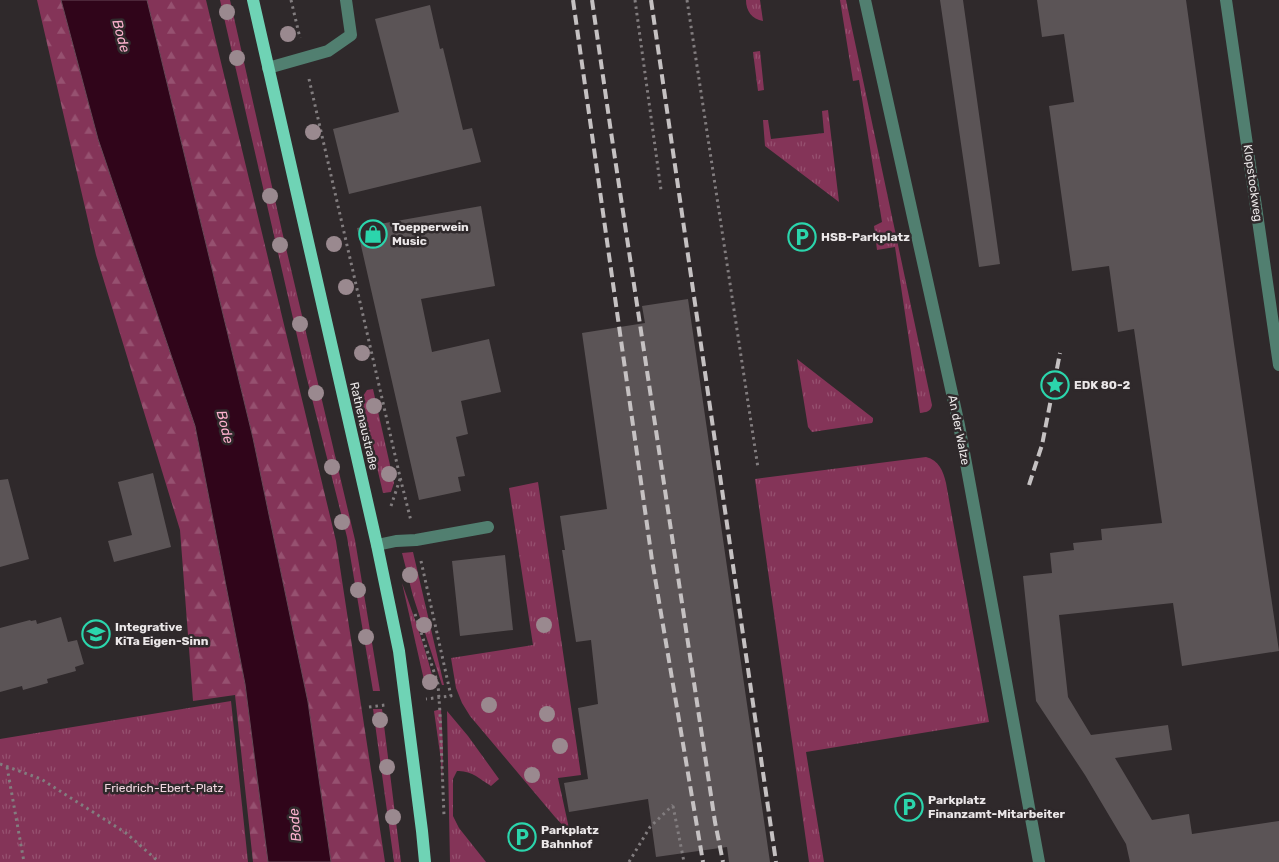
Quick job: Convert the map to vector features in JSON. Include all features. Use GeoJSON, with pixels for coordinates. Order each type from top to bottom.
{"type":"FeatureCollection","features":[{"type":"Feature","properties":{"kind":"main road","name":"Rathenaustraße"},"geometry":{"type":"LineString","coordinates":[[253,0],[377,545],[398,651],[425,862]]}},
{"type":"Feature","properties":{"kind":"street"},"geometry":{"type":"LineString","coordinates":[[268,68],[328,50],[351,35],[346,0]]}},
{"type":"Feature","properties":{"kind":"street","name":"An der Walze"},"geometry":{"type":"LineString","coordinates":[[865,0],[959,425],[1039,862]]}},
{"type":"Feature","properties":{"kind":"street","name":"Klopstockweg"},"geometry":{"type":"LineString","coordinates":[[1226,0],[1279,365]]}},
{"type":"Feature","properties":{"kind":"street"},"geometry":{"type":"LineString","coordinates":[[377,545],[488,527]]}},
{"type":"Feature","properties":{"kind":"path"},"geometry":{"type":"LineString","coordinates":[[291,0],[451,696]]}},
{"type":"Feature","properties":{"kind":"path"},"geometry":{"type":"LineString","coordinates":[[635,0],[661,190]]}},
{"type":"Feature","properties":{"kind":"path"},"geometry":{"type":"LineString","coordinates":[[687,0],[758,468]]}},
{"type":"Feature","properties":{"kind":"path"},"geometry":{"type":"LineString","coordinates":[[0,764],[41,779],[126,833],[160,862]]}},
{"type":"Feature","properties":{"kind":"path"},"geometry":{"type":"LineString","coordinates":[[7,766],[24,862]]}},
{"type":"Feature","properties":{"kind":"path"},"geometry":{"type":"LineString","coordinates":[[629,862],[650,827],[673,805],[684,862]]}},
{"type":"Feature","properties":{"kind":"green space"},"geometry":{"type":"Polygon","coordinates":[[[37,0],[61,0],[98,139],[195,426],[245,684],[268,862],[253,862],[235,695],[193,701],[180,530],[96,255],[37,0]]]}},
{"type":"Feature","properties":{"kind":"green space"},"geometry":{"type":"Polygon","coordinates":[[[147,0],[206,0],[336,541],[385,862],[331,862],[308,702],[253,438],[147,0]]]}},
{"type":"Feature","properties":{"kind":"green space"},"geometry":{"type":"Polygon","coordinates":[[[220,0],[230,0],[355,540],[380,691],[373,691],[347,537],[306,375],[220,0]]]}},
{"type":"Feature","properties":{"kind":"green space"},"geometry":{"type":"Polygon","coordinates":[[[746,0],[760,0],[763,21],[750,14],[746,0]]]}},
{"type":"Feature","properties":{"kind":"green space"},"geometry":{"type":"Polygon","coordinates":[[[840,0],[846,0],[932,405],[929,410],[920,413],[895,247],[877,250],[874,226],[882,222],[859,80],[853,81],[840,0]]]}},
{"type":"Feature","properties":{"kind":"green space"},"geometry":{"type":"Polygon","coordinates":[[[760,51],[764,90],[758,91],[753,52],[760,51]]]}},
{"type":"Feature","properties":{"kind":"green space"},"geometry":{"type":"Polygon","coordinates":[[[828,110],[839,202],[765,146],[763,120],[768,120],[771,139],[824,133],[822,111],[828,110]]]}},
{"type":"Feature","properties":{"kind":"green space"},"geometry":{"type":"Polygon","coordinates":[[[797,359],[873,418],[872,423],[812,432],[808,427],[797,359]]]}},
{"type":"Feature","properties":{"kind":"green space"},"geometry":{"type":"Polygon","coordinates":[[[373,389],[394,483],[391,492],[383,493],[361,399],[367,390],[373,389]]]}},
{"type":"Feature","properties":{"kind":"green space"},"geometry":{"type":"Polygon","coordinates":[[[926,457],[937,463],[946,483],[989,722],[806,752],[824,862],[809,862],[755,479],[926,457]]]}},
{"type":"Feature","properties":{"kind":"green space"},"geometry":{"type":"Polygon","coordinates":[[[538,482],[581,775],[558,778],[570,833],[470,716],[456,688],[451,658],[533,645],[509,488],[538,482]]]}},
{"type":"Feature","properties":{"kind":"green space"},"geometry":{"type":"Polygon","coordinates":[[[413,552],[444,685],[442,685],[413,596],[402,553],[413,552]]]}},
{"type":"Feature","properties":{"kind":"green space"},"geometry":{"type":"Polygon","coordinates":[[[402,583],[424,648],[435,687],[426,689],[402,583]]]}},
{"type":"Feature","properties":{"kind":"green space","name":"Friedrich-Ebert-Platz"},"geometry":{"type":"Polygon","coordinates":[[[231,701],[248,862],[0,862],[0,739],[231,701]]]}},
{"type":"Feature","properties":{"kind":"green space"},"geometry":{"type":"Polygon","coordinates":[[[373,709],[382,709],[401,862],[394,862],[373,709]]]}},
{"type":"Feature","properties":{"kind":"green space"},"geometry":{"type":"Polygon","coordinates":[[[441,709],[442,783],[441,760],[434,711],[441,709]]]}},
{"type":"Feature","properties":{"kind":"green space"},"geometry":{"type":"Polygon","coordinates":[[[447,711],[499,779],[491,786],[471,773],[457,771],[453,779],[453,816],[459,828],[486,862],[450,862],[447,711]]]}},
{"type":"Feature","properties":{"kind":"water","name":"Bode"},"geometry":{"type":"Polygon","coordinates":[[[61,0],[147,0],[253,438],[308,702],[331,862],[268,862],[245,684],[195,426],[98,139],[61,0]]]}},
{"type":"Feature","properties":{"kind":"building"},"geometry":{"type":"Polygon","coordinates":[[[940,0],[963,0],[1000,264],[979,267],[940,0]]]}},
{"type":"Feature","properties":{"kind":"building"},"geometry":{"type":"Polygon","coordinates":[[[1037,0],[1186,0],[1279,651],[1182,666],[1173,603],[1059,615],[1068,697],[1091,735],[1168,725],[1172,750],[1115,758],[1152,820],[1189,814],[1192,834],[1279,821],[1279,862],[1130,862],[1126,844],[1085,775],[1036,701],[1023,576],[1052,573],[1050,553],[1074,550],[1073,543],[1102,540],[1101,529],[1162,523],[1134,329],[1118,332],[1109,266],[1072,271],[1049,106],[1074,102],[1064,34],[1042,37],[1037,0]]]}},
{"type":"Feature","properties":{"kind":"building"},"geometry":{"type":"Polygon","coordinates":[[[430,5],[440,49],[443,48],[463,130],[472,128],[481,162],[349,194],[333,129],[399,112],[375,19],[430,5]]]}},
{"type":"Feature","properties":{"kind":"building"},"geometry":{"type":"Polygon","coordinates":[[[481,206],[495,286],[421,299],[432,352],[489,339],[501,392],[461,401],[468,434],[456,437],[465,476],[458,477],[461,491],[419,500],[357,228],[481,206]]]}},
{"type":"Feature","properties":{"kind":"building"},"geometry":{"type":"Polygon","coordinates":[[[688,299],[770,862],[729,862],[727,847],[656,857],[648,799],[569,812],[564,783],[588,779],[578,708],[598,704],[591,640],[576,642],[562,550],[565,550],[560,516],[607,509],[582,333],[645,323],[642,306],[688,299]]]}},
{"type":"Feature","properties":{"kind":"building"},"geometry":{"type":"Polygon","coordinates":[[[153,473],[171,547],[114,562],[108,541],[132,535],[118,482],[153,473]]]}},
{"type":"Feature","properties":{"kind":"building"},"geometry":{"type":"Polygon","coordinates":[[[8,479],[29,559],[0,567],[0,480],[8,479]]]}},
{"type":"Feature","properties":{"kind":"building"},"geometry":{"type":"Polygon","coordinates":[[[505,555],[513,630],[460,636],[452,561],[505,555]]]}},
{"type":"Feature","properties":{"kind":"building"},"geometry":{"type":"Polygon","coordinates":[[[61,617],[68,642],[77,640],[84,664],[75,667],[76,671],[47,679],[48,683],[23,690],[22,686],[0,692],[0,628],[30,620],[36,620],[37,624],[61,617]]]}},
{"type":"Feature","properties":{"kind":"railway"},"geometry":{"type":"LineString","coordinates":[[573,0],[652,560],[703,862]]}},
{"type":"Feature","properties":{"kind":"railway"},"geometry":{"type":"LineString","coordinates":[[592,0],[715,822],[723,862]]}},
{"type":"Feature","properties":{"kind":"railway"},"geometry":{"type":"LineString","coordinates":[[651,0],[776,862]]}},
{"type":"Feature","properties":{"kind":"railway"},"geometry":{"type":"LineString","coordinates":[[1029,485],[1042,445],[1060,353]]}},
{"type":"Feature","properties":{"kind":"place","name":"Toepperwein Music"},"geometry":{"type":"Point","coordinates":[373,234]}},
{"type":"Feature","properties":{"kind":"place","name":"HSB-Parkplatz"},"geometry":{"type":"Point","coordinates":[802,237]}},
{"type":"Feature","properties":{"kind":"place","name":"EDK 80-2"},"geometry":{"type":"Point","coordinates":[1055,385]}},
{"type":"Feature","properties":{"kind":"place","name":"Integrative KiTa Eigen-Sinn"},"geometry":{"type":"Point","coordinates":[96,634]}},
{"type":"Feature","properties":{"kind":"place","name":"Parkplatz Finanzamt-Mitarbeiter"},"geometry":{"type":"Point","coordinates":[909,807]}},
{"type":"Feature","properties":{"kind":"place","name":"Parkplatz Bahnhof"},"geometry":{"type":"Point","coordinates":[522,837]}}]}
